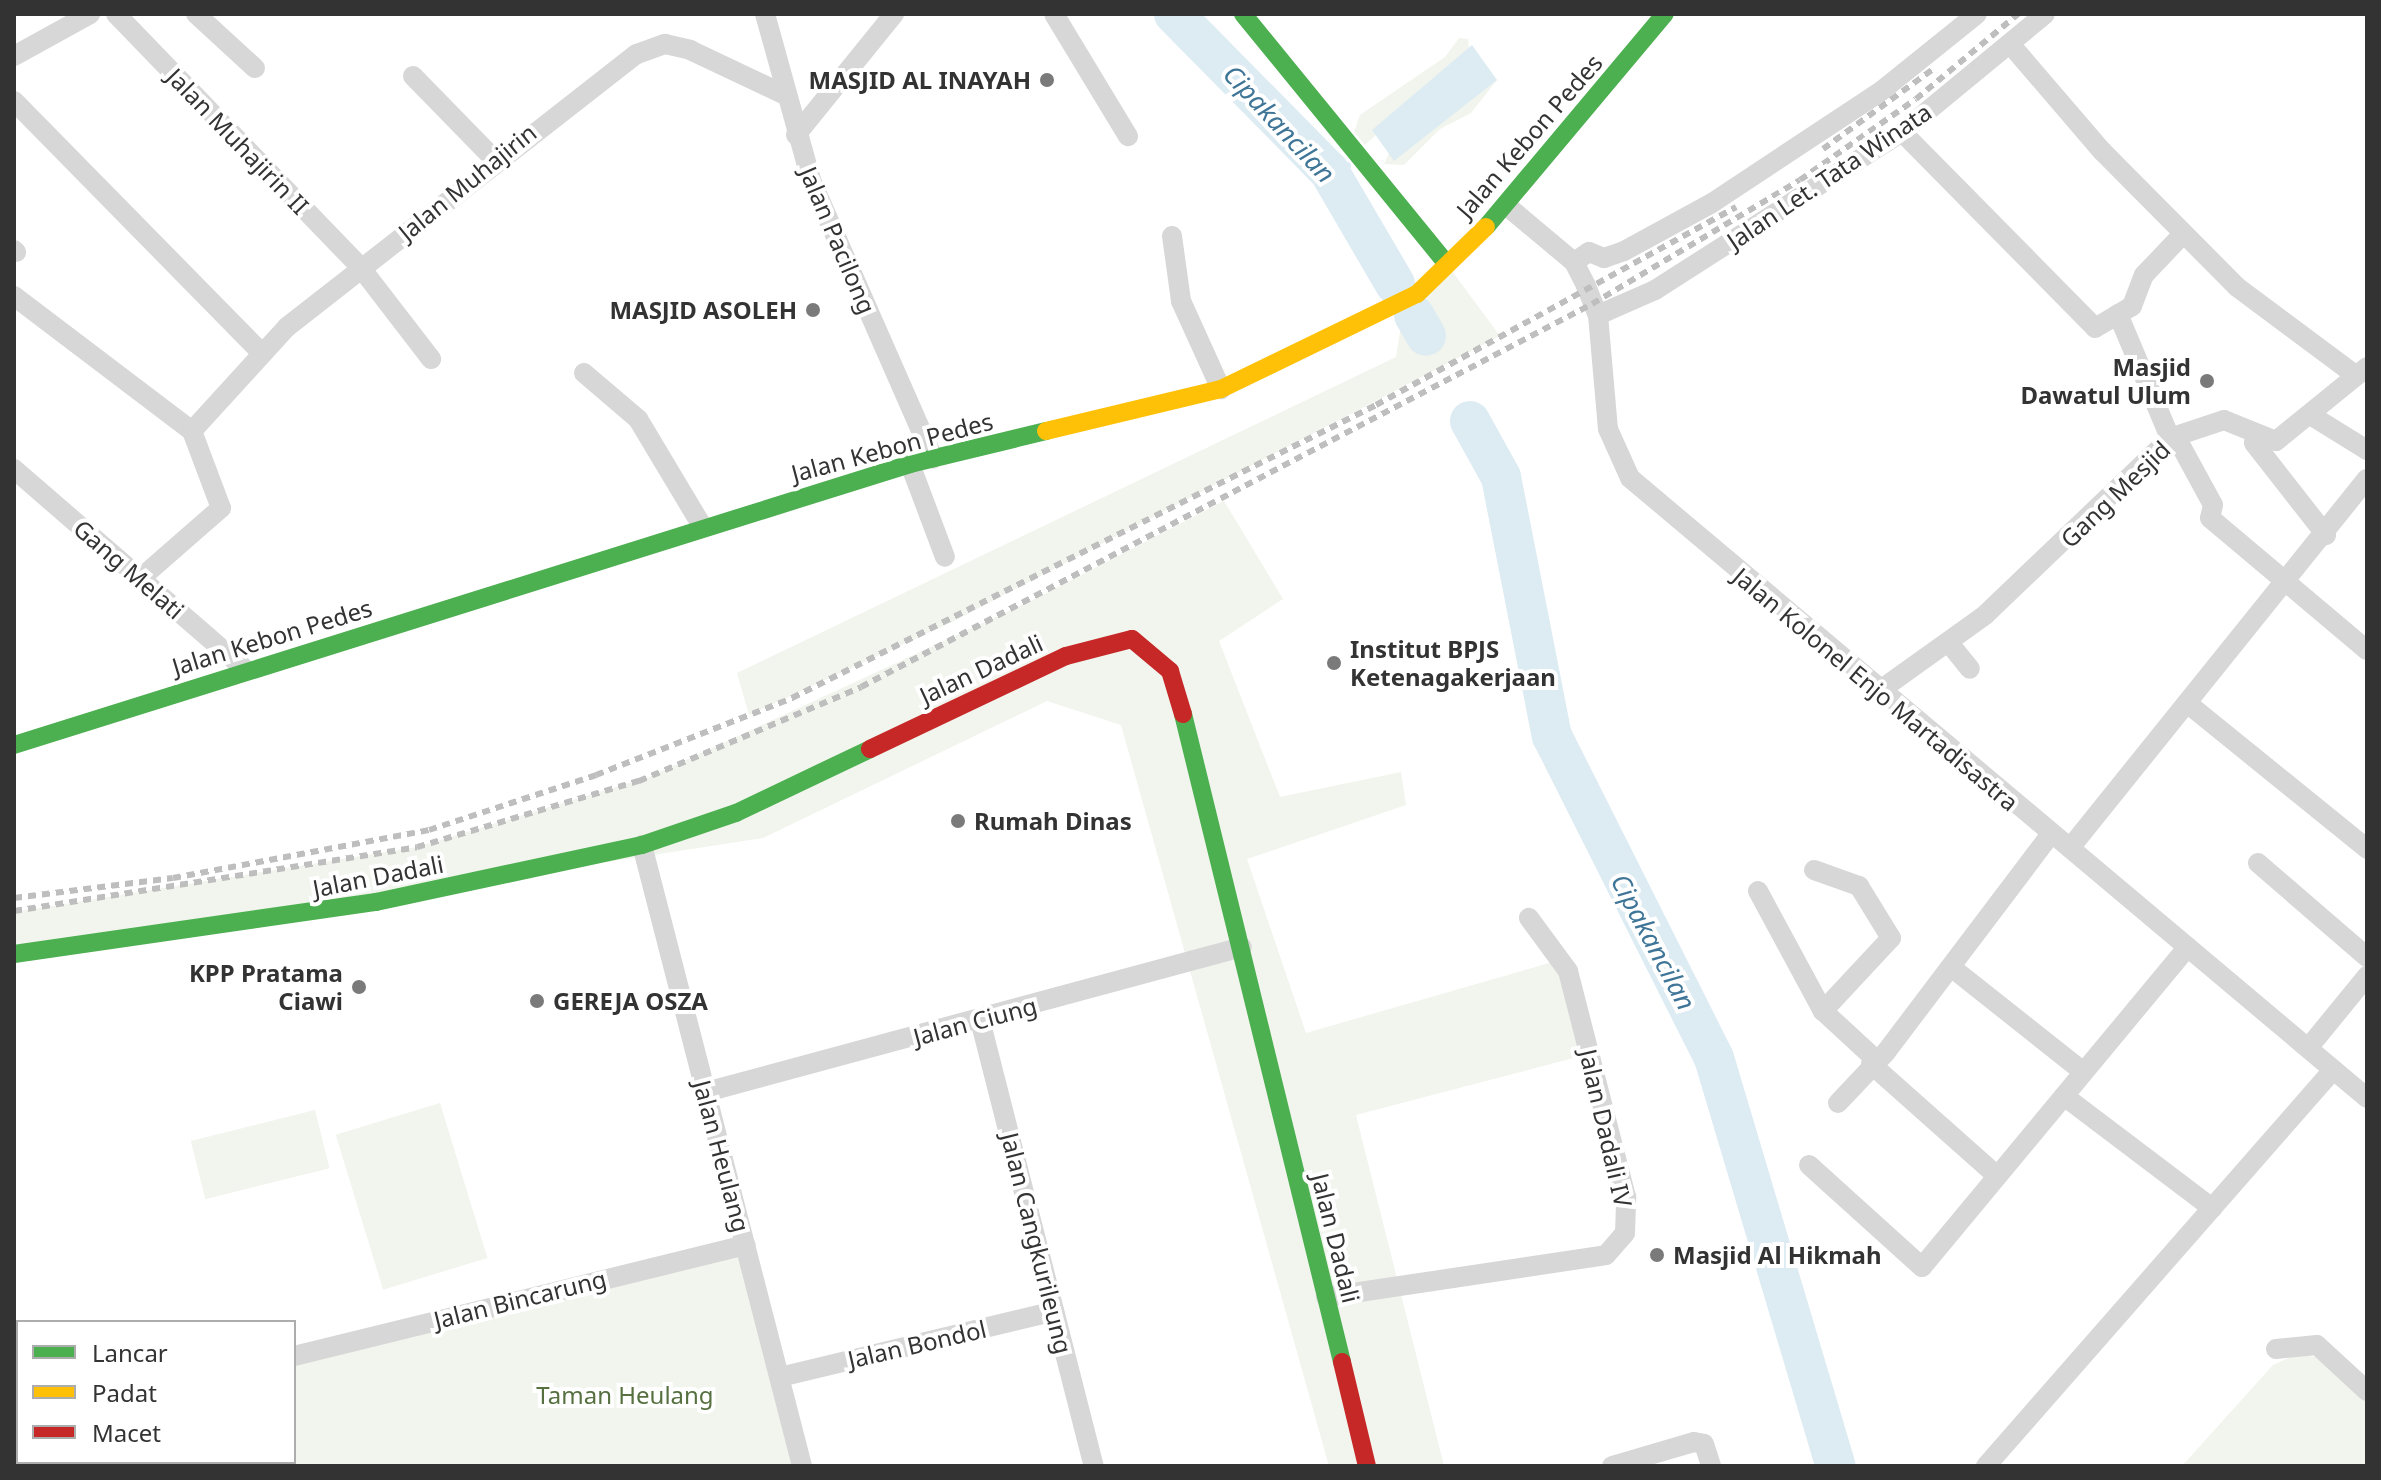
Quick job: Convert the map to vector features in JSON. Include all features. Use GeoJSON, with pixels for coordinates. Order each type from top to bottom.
{"type":"FeatureCollection","features":[{"type":"Feature","properties":{"kind":"main road"},"geometry":{"type":"LineString","coordinates":[[1243,14],[1372,180],[1446,263]]}},
{"type":"Feature","properties":{"kind":"main road","name":"Jalan Kebon Pedes"},"geometry":{"type":"LineString","coordinates":[[14,745],[245,669],[910,464],[1221,389],[1385,315],[1417,294],[1507,206],[1665,14]]}},
{"type":"Feature","properties":{"kind":"main road","name":"Jalan Dadali"},"geometry":{"type":"LineString","coordinates":[[14,954],[345,908],[642,845],[736,813],[1066,656],[1132,639],[1150,647],[1170,671],[1242,947],[1367,1466]]}},
{"type":"Feature","properties":{"kind":"street"},"geometry":{"type":"LineString","coordinates":[[14,56],[90,14]]}},
{"type":"Feature","properties":{"kind":"street","name":"Jalan Muhajirin II"},"geometry":{"type":"LineString","coordinates":[[116,14],[361,268],[431,359]]}},
{"type":"Feature","properties":{"kind":"street"},"geometry":{"type":"LineString","coordinates":[[196,14],[255,68]]}},
{"type":"Feature","properties":{"kind":"street","name":"Jalan Pacilong"},"geometry":{"type":"LineString","coordinates":[[765,14],[783,94],[796,135],[933,458]]}},
{"type":"Feature","properties":{"kind":"street"},"geometry":{"type":"LineString","coordinates":[[796,135],[894,14]]}},
{"type":"Feature","properties":{"kind":"street"},"geometry":{"type":"LineString","coordinates":[[1054,14],[1128,136]]}},
{"type":"Feature","properties":{"kind":"street"},"geometry":{"type":"LineString","coordinates":[[1574,262],[1589,252],[1604,258],[1624,251],[1712,203],[1880,92],[1977,14]]}},
{"type":"Feature","properties":{"kind":"street","name":"Jalan Let. Tata Winata"},"geometry":{"type":"LineString","coordinates":[[1598,315],[1655,290],[1902,132],[2045,14]]}},
{"type":"Feature","properties":{"kind":"street","name":"Jalan Muhajirin"},"geometry":{"type":"LineString","coordinates":[[192,431],[262,353],[494,159],[600,78],[665,44],[783,94]]}},
{"type":"Feature","properties":{"kind":"street"},"geometry":{"type":"LineString","coordinates":[[2011,45],[2183,234],[2237,287],[2361,371]]}},
{"type":"Feature","properties":{"kind":"street"},"geometry":{"type":"LineString","coordinates":[[413,76],[494,159]]}},
{"type":"Feature","properties":{"kind":"street"},"geometry":{"type":"LineString","coordinates":[[14,101],[262,353]]}},
{"type":"Feature","properties":{"kind":"street"},"geometry":{"type":"LineString","coordinates":[[1902,132],[2095,328],[2118,314],[2183,234]]}},
{"type":"Feature","properties":{"kind":"street","name":"Jalan Kolonel Enjo Martadisastra"},"geometry":{"type":"LineString","coordinates":[[1507,206],[1574,262],[1598,315],[1608,429],[1630,478],[2050,835],[2070,848],[2367,1098]]}},
{"type":"Feature","properties":{"kind":"street"},"geometry":{"type":"LineString","coordinates":[[1172,236],[1181,301],[1221,389]]}},
{"type":"Feature","properties":{"kind":"street"},"geometry":{"type":"LineString","coordinates":[[14,296],[192,431],[221,508],[141,578]]}},
{"type":"Feature","properties":{"kind":"street"},"geometry":{"type":"LineString","coordinates":[[2118,314],[2173,438],[2213,505],[2210,518],[2367,650]]}},
{"type":"Feature","properties":{"kind":"street","name":"Gang Mesjid"},"geometry":{"type":"LineString","coordinates":[[1879,691],[1949,643],[2173,438],[2224,420],[2276,441],[2312,416],[2361,371]]}},
{"type":"Feature","properties":{"kind":"street"},"geometry":{"type":"LineString","coordinates":[[584,373],[638,419],[702,526]]}},
{"type":"Feature","properties":{"kind":"street"},"geometry":{"type":"LineString","coordinates":[[2312,416],[2367,450]]}},
{"type":"Feature","properties":{"kind":"street"},"geometry":{"type":"LineString","coordinates":[[2256,435],[2254,443],[2326,535]]}},
{"type":"Feature","properties":{"kind":"street"},"geometry":{"type":"LineString","coordinates":[[910,464],[945,557]]}},
{"type":"Feature","properties":{"kind":"street","name":"Gang Melati"},"geometry":{"type":"LineString","coordinates":[[14,469],[245,669]]}},
{"type":"Feature","properties":{"kind":"street"},"geometry":{"type":"LineString","coordinates":[[2070,848],[2363,492]]}},
{"type":"Feature","properties":{"kind":"street"},"geometry":{"type":"LineString","coordinates":[[1949,643],[1970,669]]}},
{"type":"Feature","properties":{"kind":"street"},"geometry":{"type":"LineString","coordinates":[[2187,703],[2367,849]]}},
{"type":"Feature","properties":{"kind":"street"},"geometry":{"type":"LineString","coordinates":[[1838,1103],[1951,967],[2050,835]]}},
{"type":"Feature","properties":{"kind":"street","name":"Jalan Heulang"},"geometry":{"type":"LineString","coordinates":[[642,845],[802,1466]]}},
{"type":"Feature","properties":{"kind":"street"},"geometry":{"type":"LineString","coordinates":[[2258,863],[2367,957]]}},
{"type":"Feature","properties":{"kind":"street"},"geometry":{"type":"LineString","coordinates":[[1814,870],[1859,886],[1891,938],[1823,1011]]}},
{"type":"Feature","properties":{"kind":"street"},"geometry":{"type":"LineString","coordinates":[[1758,891],[1823,1011],[1872,1061],[1997,1176]]}},
{"type":"Feature","properties":{"kind":"street","name":"Jalan Dadali IV"},"geometry":{"type":"LineString","coordinates":[[1326,1297],[1606,1255],[1625,1233],[1626,1197],[1568,971],[1529,918]]}},
{"type":"Feature","properties":{"kind":"street","name":"Jalan Ciung"},"geometry":{"type":"LineString","coordinates":[[706,1092],[1242,947]]}},
{"type":"Feature","properties":{"kind":"street"},"geometry":{"type":"LineString","coordinates":[[1809,1165],[1922,1267],[2064,1096],[2081,1070],[2188,947]]}},
{"type":"Feature","properties":{"kind":"street"},"geometry":{"type":"LineString","coordinates":[[1951,967],[2081,1070]]}},
{"type":"Feature","properties":{"kind":"street"},"geometry":{"type":"LineString","coordinates":[[2309,1047],[2367,976]]}},
{"type":"Feature","properties":{"kind":"street","name":"Jalan Cangkurileung"},"geometry":{"type":"LineString","coordinates":[[980,1020],[1094,1466]]}},
{"type":"Feature","properties":{"kind":"street"},"geometry":{"type":"LineString","coordinates":[[1986,1466],[2333,1070]]}},
{"type":"Feature","properties":{"kind":"street"},"geometry":{"type":"LineString","coordinates":[[2064,1096],[2212,1208]]}},
{"type":"Feature","properties":{"kind":"street","name":"Jalan Bincarung"},"geometry":{"type":"LineString","coordinates":[[296,1356],[746,1245]]}},
{"type":"Feature","properties":{"kind":"street","name":"Jalan Bondol"},"geometry":{"type":"LineString","coordinates":[[780,1377],[1054,1311]]}},
{"type":"Feature","properties":{"kind":"street"},"geometry":{"type":"LineString","coordinates":[[2276,1349],[2317,1345],[2367,1391]]}},
{"type":"Feature","properties":{"kind":"street"},"geometry":{"type":"LineString","coordinates":[[1612,1466],[1694,1442],[1704,1444],[1711,1466]]}},
{"type":"Feature","properties":{"kind":"green space"},"geometry":{"type":"Polygon","coordinates":[[[1459,38],[1468,39],[1469,50],[1365,145],[1354,132],[1360,115],[1445,57],[1459,38]]]}},
{"type":"Feature","properties":{"kind":"green space"},"geometry":{"type":"Polygon","coordinates":[[[1484,75],[1497,80],[1471,113],[1440,129],[1404,165],[1384,164],[1391,149],[1484,75]]]}},
{"type":"Feature","properties":{"kind":"green space"},"geometry":{"type":"Polygon","coordinates":[[[1446,263],[1500,336],[954,621],[749,715],[737,673],[1396,357],[1405,301],[1446,263]]]}},
{"type":"Feature","properties":{"kind":"green space"},"geometry":{"type":"Polygon","coordinates":[[[1224,501],[1283,599],[1219,641],[1280,797],[1401,772],[1406,805],[1247,859],[1306,1033],[1556,961],[1581,1056],[1356,1115],[1444,1466],[1329,1466],[1121,725],[1047,701],[763,838],[14,953],[14,912],[417,847],[649,777],[1035,599],[1224,501]]]}},
{"type":"Feature","properties":{"kind":"green space"},"geometry":{"type":"Polygon","coordinates":[[[440,1103],[487,1258],[383,1290],[336,1135],[440,1103]]]}},
{"type":"Feature","properties":{"kind":"green space"},"geometry":{"type":"Polygon","coordinates":[[[315,1110],[330,1168],[205,1199],[191,1141],[315,1110]]]}},
{"type":"Feature","properties":{"kind":"green space","name":"Taman Heulang"},"geometry":{"type":"Polygon","coordinates":[[[746,1245],[803,1466],[131,1466],[296,1464],[296,1353],[746,1245]]]}},
{"type":"Feature","properties":{"kind":"green space"},"geometry":{"type":"Polygon","coordinates":[[[2297,1354],[2321,1358],[2367,1400],[2367,1466],[2182,1466],[2273,1365],[2297,1354]]]}},
{"type":"Feature","properties":{"kind":"shaded area"},"geometry":{"type":"Polygon","coordinates":[[[1472,45],[1497,80],[1394,161],[1372,130],[1472,45]]]}},
{"type":"Feature","properties":{"kind":"waterway","name":"Cipakancilan"},"geometry":{"type":"LineString","coordinates":[[1174,14],[1329,171],[1395,284]]}},
{"type":"Feature","properties":{"kind":"waterway"},"geometry":{"type":"LineString","coordinates":[[1329,171],[1347,165]]}},
{"type":"Feature","properties":{"kind":"waterway","name":"Cipakancilan"},"geometry":{"type":"LineString","coordinates":[[1414,315],[1426,336]]}},
{"type":"Feature","properties":{"kind":"waterway","name":"Cipakancilan"},"geometry":{"type":"LineString","coordinates":[[1470,421],[1501,477],[1552,736],[1714,1058],[1836,1466]]}},
{"type":"Feature","properties":{"kind":"railway"},"geometry":{"type":"LineString","coordinates":[[14,911],[417,847],[639,781],[861,687],[1592,304],[1800,180],[1916,99],[2018,14]]}},
{"type":"Feature","properties":{"kind":"railway"},"geometry":{"type":"LineString","coordinates":[[1823,149],[1933,69]]}},
{"type":"Feature","properties":{"kind":"railway"},"geometry":{"type":"LineString","coordinates":[[14,898],[173,878],[429,830],[596,775],[792,698],[1376,405],[1736,207]]}},
{"type":"Feature","properties":{"kind":"traffic: fast"},"geometry":{"type":"LineString","coordinates":[[1243,14],[1446,263]]}},
{"type":"Feature","properties":{"kind":"traffic: fast"},"geometry":{"type":"LineString","coordinates":[[1486,227],[1665,14]]}},
{"type":"Feature","properties":{"kind":"traffic: fast"},"geometry":{"type":"LineString","coordinates":[[14,745],[910,464],[1046,431]]}},
{"type":"Feature","properties":{"kind":"traffic: fast"},"geometry":{"type":"LineString","coordinates":[[1183,714],[1342,1362]]}},
{"type":"Feature","properties":{"kind":"traffic: fast"},"geometry":{"type":"LineString","coordinates":[[14,954],[376,902],[642,845],[736,813],[870,749]]}},
{"type":"Feature","properties":{"kind":"traffic: slow"},"geometry":{"type":"LineString","coordinates":[[1046,431],[1221,389],[1417,294],[1486,227]]}},
{"type":"Feature","properties":{"kind":"traffic: jam"},"geometry":{"type":"LineString","coordinates":[[870,749],[1066,656],[1132,639],[1170,671],[1183,714]]}},
{"type":"Feature","properties":{"kind":"traffic: jam"},"geometry":{"type":"LineString","coordinates":[[1342,1362],[1367,1466]]}},
{"type":"Feature","properties":{"kind":"place","name":"MASJID AL INAYAH"},"geometry":{"type":"Point","coordinates":[1047,80]}},
{"type":"Feature","properties":{"kind":"place","name":"MASJID ASOLEH"},"geometry":{"type":"Point","coordinates":[813,310]}},
{"type":"Feature","properties":{"kind":"place","name":"Masjid Dawatul Ulum"},"geometry":{"type":"Point","coordinates":[2207,381]}},
{"type":"Feature","properties":{"kind":"place","name":"Institut BPJS Ketenagakerjaan"},"geometry":{"type":"Point","coordinates":[1334,663]}},
{"type":"Feature","properties":{"kind":"place","name":"Rumah Dinas"},"geometry":{"type":"Point","coordinates":[958,821]}},
{"type":"Feature","properties":{"kind":"place","name":"KPP Pratama Ciawi"},"geometry":{"type":"Point","coordinates":[359,987]}},
{"type":"Feature","properties":{"kind":"place","name":"GEREJA OSZA"},"geometry":{"type":"Point","coordinates":[537,1001]}},
{"type":"Feature","properties":{"kind":"place","name":"Masjid Al Hikmah"},"geometry":{"type":"Point","coordinates":[1657,1255]}}]}
